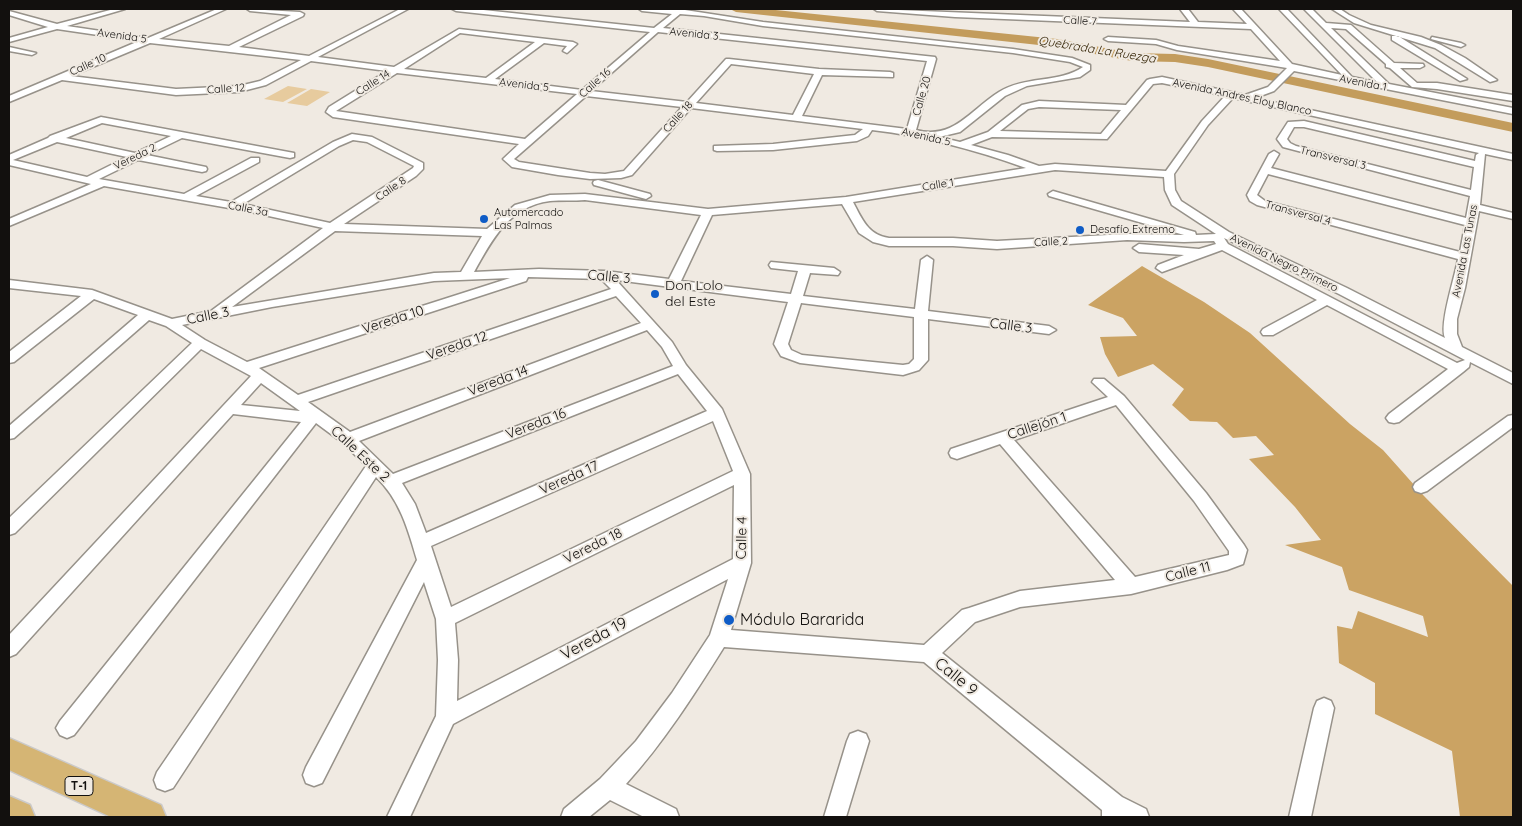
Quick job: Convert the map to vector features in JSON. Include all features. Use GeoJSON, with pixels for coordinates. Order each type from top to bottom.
{"type":"FeatureCollection","features":[{"type":"Feature","properties":{"kind":"main road","name":"T-1"},"geometry":{"type":"LineString","coordinates":[[9,754],[148,817]]}},
{"type":"Feature","properties":{"kind":"main road"},"geometry":{"type":"LineString","coordinates":[[9,813],[18,817]]}},
{"type":"Feature","properties":{"kind":"street"},"geometry":{"type":"LineString","coordinates":[[9,40],[121,9]]}},
{"type":"Feature","properties":{"kind":"street","name":"Calle 10"},"geometry":{"type":"LineString","coordinates":[[9,99],[223,9]]}},
{"type":"Feature","properties":{"kind":"street"},"geometry":{"type":"LineString","coordinates":[[230,48],[300,14],[250,9]]}},
{"type":"Feature","properties":{"kind":"street","name":"Calle 12"},"geometry":{"type":"LineString","coordinates":[[60,77],[160,90],[239,89],[263,83],[404,9]]}},
{"type":"Feature","properties":{"kind":"street","name":"Avenida 3"},"geometry":{"type":"LineString","coordinates":[[456,9],[932,60]]}},
{"type":"Feature","properties":{"kind":"street"},"geometry":{"type":"LineString","coordinates":[[642,9],[680,10],[763,24],[1013,52],[1072,60],[1086,65],[1087,68],[1077,75],[1025,84],[1013,89],[1002,94],[957,130],[926,136]]}},
{"type":"Feature","properties":{"kind":"street","name":"Calle 7"},"geometry":{"type":"LineString","coordinates":[[877,9],[967,12],[1091,21],[1254,27]]}},
{"type":"Feature","properties":{"kind":"street"},"geometry":{"type":"LineString","coordinates":[[1085,9],[1091,21]]}},
{"type":"Feature","properties":{"kind":"street"},"geometry":{"type":"LineString","coordinates":[[1184,9],[1196,25]]}},
{"type":"Feature","properties":{"kind":"street"},"geometry":{"type":"LineString","coordinates":[[1237,9],[1289,68],[1266,91],[1246,97]]}},
{"type":"Feature","properties":{"kind":"street"},"geometry":{"type":"LineString","coordinates":[[1283,9],[1345,73],[1349,80]]}},
{"type":"Feature","properties":{"kind":"street"},"geometry":{"type":"LineString","coordinates":[[1308,9],[1388,88]]}},
{"type":"Feature","properties":{"kind":"street"},"geometry":{"type":"LineString","coordinates":[[1336,9],[1356,20],[1442,48],[1493,80]]}},
{"type":"Feature","properties":{"kind":"street","name":"Calle 16"},"geometry":{"type":"LineString","coordinates":[[576,174],[516,165],[508,159],[680,10]]}},
{"type":"Feature","properties":{"kind":"street","name":"Avenida 5"},"geometry":{"type":"LineString","coordinates":[[9,13],[56,27],[146,40],[230,48],[395,70],[911,132],[1004,157],[1037,169]]}},
{"type":"Feature","properties":{"kind":"street"},"geometry":{"type":"LineString","coordinates":[[1359,13],[1380,24],[1463,79]]}},
{"type":"Feature","properties":{"kind":"street"},"geometry":{"type":"LineString","coordinates":[[1324,25],[1390,31],[1461,45]]}},
{"type":"Feature","properties":{"kind":"street"},"geometry":{"type":"LineString","coordinates":[[1348,27],[1393,65],[1416,89],[1437,86],[1513,98]]}},
{"type":"Feature","properties":{"kind":"street","name":"Calle 14"},"geometry":{"type":"LineString","coordinates":[[527,142],[336,115],[331,112],[332,109],[459,31],[573,44],[567,51]]}},
{"type":"Feature","properties":{"kind":"street"},"geometry":{"type":"LineString","coordinates":[[9,35],[26,35]]}},
{"type":"Feature","properties":{"kind":"street","name":"Avenida 1"},"geometry":{"type":"LineString","coordinates":[[1108,39],[1156,42],[1177,48],[1388,88],[1416,89],[1513,111]]}},
{"type":"Feature","properties":{"kind":"street"},"geometry":{"type":"LineString","coordinates":[[488,81],[542,40]]}},
{"type":"Feature","properties":{"kind":"street"},"geometry":{"type":"LineString","coordinates":[[1373,48],[1398,50]]}},
{"type":"Feature","properties":{"kind":"street"},"geometry":{"type":"LineString","coordinates":[[9,49],[32,53]]}},
{"type":"Feature","properties":{"kind":"street","name":"Calle 20"},"geometry":{"type":"LineString","coordinates":[[911,132],[932,60]]}},
{"type":"Feature","properties":{"kind":"street","name":"Calle 18"},"geometry":{"type":"LineString","coordinates":[[576,174],[610,179],[628,173],[729,62],[819,72]]}},
{"type":"Feature","properties":{"kind":"street"},"geometry":{"type":"LineString","coordinates":[[1362,64],[1420,66]]}},
{"type":"Feature","properties":{"kind":"street"},"geometry":{"type":"LineString","coordinates":[[796,118],[819,72],[890,75]]}},
{"type":"Feature","properties":{"kind":"street","name":"Avenida Andres Eloy Blanco"},"geometry":{"type":"LineString","coordinates":[[990,134],[1104,137],[1150,82],[1154,80],[1171,80],[1513,157]]}},
{"type":"Feature","properties":{"kind":"street"},"geometry":{"type":"LineString","coordinates":[[1169,174],[1205,123],[1232,94]]}},
{"type":"Feature","properties":{"kind":"street"},"geometry":{"type":"LineString","coordinates":[[962,145],[990,134],[1025,107],[1039,104],[1129,108]]}},
{"type":"Feature","properties":{"kind":"street"},"geometry":{"type":"LineString","coordinates":[[9,158],[53,138],[101,120],[290,155]]}},
{"type":"Feature","properties":{"kind":"street","name":"Transversal 3"},"geometry":{"type":"LineString","coordinates":[[1475,194],[1293,148],[1286,145],[1282,139],[1291,124],[1304,124],[1479,165]]}},
{"type":"Feature","properties":{"kind":"street"},"geometry":{"type":"LineString","coordinates":[[717,148],[773,147],[857,138],[865,134],[869,127]]}},
{"type":"Feature","properties":{"kind":"street","name":"Vereda 2"},"geometry":{"type":"LineString","coordinates":[[88,180],[182,134]]}},
{"type":"Feature","properties":{"kind":"street"},"geometry":{"type":"LineString","coordinates":[[990,134],[1004,157]]}},
{"type":"Feature","properties":{"kind":"street","name":"Calle 8"},"geometry":{"type":"LineString","coordinates":[[214,314],[332,228],[412,174],[419,166],[415,162],[369,140],[352,137],[336,144],[234,205]]}},
{"type":"Feature","properties":{"kind":"street"},"geometry":{"type":"LineString","coordinates":[[53,138],[202,169]]}},
{"type":"Feature","properties":{"kind":"street","name":"Avenida Las Tunas"},"geometry":{"type":"LineString","coordinates":[[1456,349],[1450,334],[1450,319],[1465,257],[1482,150]]}},
{"type":"Feature","properties":{"kind":"street"},"geometry":{"type":"LineString","coordinates":[[1274,154],[1265,170],[1471,223]]}},
{"type":"Feature","properties":{"kind":"street"},"geometry":{"type":"LineString","coordinates":[[184,198],[255,160]]}},
{"type":"Feature","properties":{"kind":"street","name":"Calle 3a"},"geometry":{"type":"LineString","coordinates":[[9,162],[102,183],[234,205],[332,228],[490,233]]}},
{"type":"Feature","properties":{"kind":"street","name":"Calle 1"},"geometry":{"type":"LineString","coordinates":[[466,275],[490,233],[519,207],[550,198],[586,197],[708,212],[846,200],[1055,167],[1169,174]]}},
{"type":"Feature","properties":{"kind":"street","name":"Transversal 4"},"geometry":{"type":"LineString","coordinates":[[1265,170],[1252,195],[1254,199],[1261,203],[1465,257]]}},
{"type":"Feature","properties":{"kind":"street"},"geometry":{"type":"LineString","coordinates":[[576,174],[596,183],[644,195],[650,199],[652,205]]}},
{"type":"Feature","properties":{"kind":"street","name":"Avenida Negro Primero"},"geometry":{"type":"LineString","coordinates":[[1169,174],[1170,190],[1176,203],[1218,239],[1456,349],[1513,379]]}},
{"type":"Feature","properties":{"kind":"street","name":"Vereda 2"},"geometry":{"type":"LineString","coordinates":[[9,223],[102,183]]}},
{"type":"Feature","properties":{"kind":"street"},"geometry":{"type":"LineString","coordinates":[[1053,194],[1218,239],[1327,300],[1458,369]]}},
{"type":"Feature","properties":{"kind":"street","name":"Calle 2"},"geometry":{"type":"LineString","coordinates":[[846,200],[863,231],[877,240],[997,245],[1127,237],[1218,239]]}},
{"type":"Feature","properties":{"kind":"street"},"geometry":{"type":"LineString","coordinates":[[1474,207],[1513,216]]}},
{"type":"Feature","properties":{"kind":"street"},"geometry":{"type":"LineString","coordinates":[[673,284],[708,212]]}},
{"type":"Feature","properties":{"kind":"street"},"geometry":{"type":"LineString","coordinates":[[1162,268],[1202,252],[1218,239]]}},
{"type":"Feature","properties":{"kind":"street"},"geometry":{"type":"LineString","coordinates":[[1139,248],[1202,252]]}},
{"type":"Feature","properties":{"kind":"street"},"geometry":{"type":"LineString","coordinates":[[805,269],[782,344],[786,352],[800,359],[903,370],[914,367],[921,360],[921,315],[927,260]]}},
{"type":"Feature","properties":{"kind":"street"},"geometry":{"type":"LineString","coordinates":[[775,265],[834,272]]}},
{"type":"Feature","properties":{"kind":"street","name":"Calle 3"},"geometry":{"type":"LineString","coordinates":[[171,323],[272,303],[424,279],[466,275],[539,273],[605,275],[1049,330]]}},
{"type":"Feature","properties":{"kind":"street","name":"Vereda 10"},"geometry":{"type":"LineString","coordinates":[[254,371],[539,273]]}},
{"type":"Feature","properties":{"kind":"street","name":"Calle 4"},"geometry":{"type":"LineString","coordinates":[[572,817],[608,787],[644,748],[679,700],[719,638],[742,563],[742,474],[717,413],[681,368],[667,345],[605,275]]}},
{"type":"Feature","properties":{"kind":"street","name":"Calle Este 2"},"geometry":{"type":"LineString","coordinates":[[9,284],[24,284],[92,294],[171,323],[200,343],[254,371],[348,438],[391,481],[407,504],[445,619],[448,660],[446,717],[398,817]]}},
{"type":"Feature","properties":{"kind":"street"},"geometry":{"type":"LineString","coordinates":[[9,295],[24,284]]}},
{"type":"Feature","properties":{"kind":"street","name":"Vereda 12"},"geometry":{"type":"LineString","coordinates":[[296,401],[618,291]]}},
{"type":"Feature","properties":{"kind":"street"},"geometry":{"type":"LineString","coordinates":[[9,359],[92,294]]}},
{"type":"Feature","properties":{"kind":"street"},"geometry":{"type":"LineString","coordinates":[[1268,332],[1327,300]]}},
{"type":"Feature","properties":{"kind":"street"},"geometry":{"type":"LineString","coordinates":[[9,434],[148,314]]}},
{"type":"Feature","properties":{"kind":"street","name":"Vereda 14"},"geometry":{"type":"LineString","coordinates":[[348,438],[649,325]]}},
{"type":"Feature","properties":{"kind":"street"},"geometry":{"type":"LineString","coordinates":[[9,528],[200,343]]}},
{"type":"Feature","properties":{"kind":"street"},"geometry":{"type":"LineString","coordinates":[[1394,418],[1473,358]]}},
{"type":"Feature","properties":{"kind":"street","name":"Vereda 16"},"geometry":{"type":"LineString","coordinates":[[391,481],[681,368]]}},
{"type":"Feature","properties":{"kind":"street"},"geometry":{"type":"LineString","coordinates":[[9,648],[228,408],[254,371]]}},
{"type":"Feature","properties":{"kind":"street","name":"Calle 11"},"geometry":{"type":"LineString","coordinates":[[928,654],[969,616],[1020,600],[1132,586],[1237,559],[1238,550],[1200,497],[1119,399],[1099,382]]}},
{"type":"Feature","properties":{"kind":"street","name":"Callejón 1"},"geometry":{"type":"LineString","coordinates":[[956,453],[1119,399]]}},
{"type":"Feature","properties":{"kind":"street"},"geometry":{"type":"LineString","coordinates":[[228,408],[296,417],[313,413]]}},
{"type":"Feature","properties":{"kind":"street"},"geometry":{"type":"LineString","coordinates":[[67,728],[313,413]]}},
{"type":"Feature","properties":{"kind":"street","name":"Vereda 17"},"geometry":{"type":"LineString","coordinates":[[423,552],[717,413]]}},
{"type":"Feature","properties":{"kind":"street"},"geometry":{"type":"LineString","coordinates":[[1421,487],[1513,420]]}},
{"type":"Feature","properties":{"kind":"street"},"geometry":{"type":"LineString","coordinates":[[1003,437],[1132,586]]}},
{"type":"Feature","properties":{"kind":"street"},"geometry":{"type":"LineString","coordinates":[[164,780],[374,466]]}},
{"type":"Feature","properties":{"kind":"street","name":"Vereda 18"},"geometry":{"type":"LineString","coordinates":[[445,619],[742,474]]}},
{"type":"Feature","properties":{"kind":"street"},"geometry":{"type":"LineString","coordinates":[[314,775],[423,552]]}},
{"type":"Feature","properties":{"kind":"street","name":"Vereda 19"},"geometry":{"type":"LineString","coordinates":[[446,717],[742,563]]}},
{"type":"Feature","properties":{"kind":"street","name":"Calle 9"},"geometry":{"type":"LineString","coordinates":[[719,638],[928,654],[1114,811],[1138,817]]}},
{"type":"Feature","properties":{"kind":"street"},"geometry":{"type":"LineString","coordinates":[[1300,817],[1324,708]]}},
{"type":"Feature","properties":{"kind":"street"},"geometry":{"type":"LineString","coordinates":[[834,817],[858,741]]}},
{"type":"Feature","properties":{"kind":"street"},"geometry":{"type":"LineString","coordinates":[[608,787],[668,817]]}},
{"type":"Feature","properties":{"kind":"shaded area"},"geometry":{"type":"Polygon","coordinates":[[[288,86],[307,89],[283,102],[264,99],[288,86]]]}},
{"type":"Feature","properties":{"kind":"shaded area"},"geometry":{"type":"Polygon","coordinates":[[[311,89],[330,92],[307,106],[287,103],[311,89]]]}},
{"type":"Feature","properties":{"kind":"shaded area"},"geometry":{"type":"Polygon","coordinates":[[[1142,266],[1204,302],[1250,333],[1350,424],[1383,450],[1424,496],[1513,586],[1513,817],[1460,817],[1452,751],[1375,714],[1375,683],[1339,663],[1337,626],[1352,629],[1358,611],[1428,637],[1423,616],[1349,590],[1342,567],[1285,545],[1321,540],[1295,507],[1249,459],[1274,455],[1256,436],[1233,438],[1217,422],[1190,421],[1172,405],[1184,389],[1153,364],[1118,377],[1105,354],[1100,337],[1137,336],[1123,318],[1088,305],[1142,266]]]}},
{"type":"Feature","properties":{"kind":"waterway","name":"Quebrada La Ruezga"},"geometry":{"type":"LineString","coordinates":[[736,9],[1057,43],[1132,57],[1175,58],[1208,63],[1513,128]]}},
{"type":"Feature","properties":{"kind":"place","name":"Automercado Las Palmas"},"geometry":{"type":"Point","coordinates":[484,219]}},
{"type":"Feature","properties":{"kind":"place","name":"Desafío Extremo"},"geometry":{"type":"Point","coordinates":[1080,230]}},
{"type":"Feature","properties":{"kind":"place","name":"Don Lolo del Este"},"geometry":{"type":"Point","coordinates":[655,294]}},
{"type":"Feature","properties":{"kind":"place","name":"Módulo Bararida"},"geometry":{"type":"Point","coordinates":[729,620]}}]}
